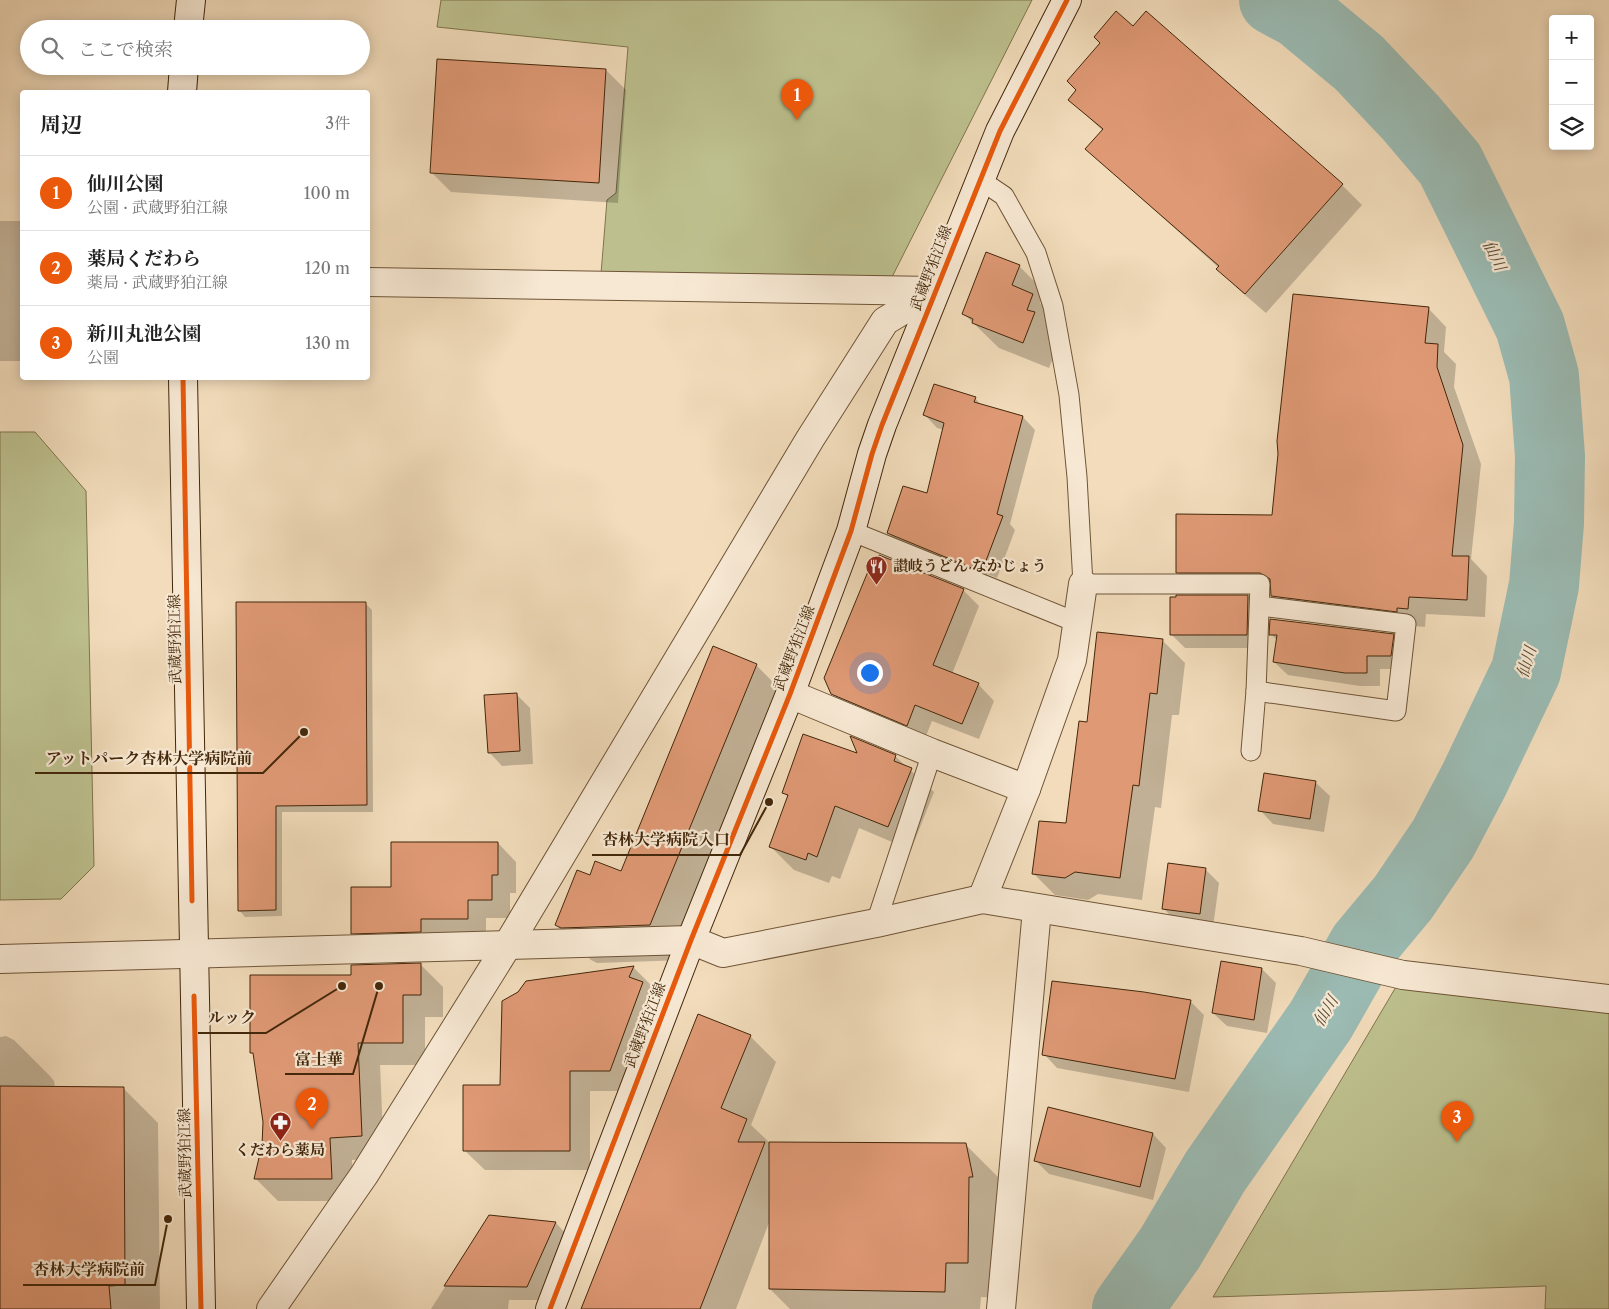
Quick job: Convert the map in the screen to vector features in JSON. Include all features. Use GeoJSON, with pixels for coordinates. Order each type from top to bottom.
{"type":"FeatureCollection","features":[{"type":"Feature","properties":{"kind":"street"},"geometry":{"type":"LineString","coordinates":[[189,20],[191,0]]}},
{"type":"Feature","properties":{"kind":"street","name":"武蔵野狛江線"},"geometry":{"type":"LineString","coordinates":[[550,1309],[691,940],[790,694],[851,531],[872,454],[979,179],[1000,131],[1067,0]]}},
{"type":"Feature","properties":{"kind":"street"},"geometry":{"type":"LineString","coordinates":[[182,90],[183,75]]}},
{"type":"Feature","properties":{"kind":"street"},"geometry":{"type":"LineString","coordinates":[[370,282],[935,291]]}},
{"type":"Feature","properties":{"kind":"street"},"geometry":{"type":"LineString","coordinates":[[271,1309],[364,1175],[506,946],[810,440],[884,321],[935,291]]}},
{"type":"Feature","properties":{"kind":"street","name":"武蔵野狛江線"},"geometry":{"type":"LineString","coordinates":[[183,380],[201,1309]]}},
{"type":"Feature","properties":{"kind":"street"},"geometry":{"type":"LineString","coordinates":[[982,899],[1026,788],[1072,660],[1083,584]]}},
{"type":"Feature","properties":{"kind":"street"},"geometry":{"type":"LineString","coordinates":[[790,694],[932,753],[1026,788]]}},
{"type":"Feature","properties":{"kind":"street"},"geometry":{"type":"LineString","coordinates":[[0,959],[691,940],[722,953],[876,924],[982,899],[1301,951],[1403,975],[1609,998]]}},
{"type":"Feature","properties":{"kind":"street"},"geometry":{"type":"LineString","coordinates":[[1001,1309],[1037,909]]}},
{"type":"Feature","properties":{"kind":"lane"},"geometry":{"type":"LineString","coordinates":[[979,179],[1004,196],[1036,253],[1053,306],[1069,395],[1077,477],[1083,584],[1260,584],[1256,691],[1251,751]]}},
{"type":"Feature","properties":{"kind":"lane"},"geometry":{"type":"LineString","coordinates":[[851,531],[1078,623]]}},
{"type":"Feature","properties":{"kind":"lane"},"geometry":{"type":"LineString","coordinates":[[1256,691],[1396,711],[1406,624],[1260,606]]}},
{"type":"Feature","properties":{"kind":"lane"},"geometry":{"type":"LineString","coordinates":[[876,924],[932,753]]}},
{"type":"Feature","properties":{"kind":"green space"},"geometry":{"type":"Polygon","coordinates":[[[441,0],[1032,0],[892,277],[601,274],[607,200],[616,193],[628,47],[437,27],[441,0]]]}},
{"type":"Feature","properties":{"kind":"green space"},"geometry":{"type":"Polygon","coordinates":[[[0,432],[35,432],[86,491],[94,866],[61,899],[0,900],[0,432]]]}},
{"type":"Feature","properties":{"kind":"green space"},"geometry":{"type":"Polygon","coordinates":[[[1403,975],[1609,999],[1609,1309],[1545,1309],[1546,1286],[1213,1297],[1403,975]]]}},
{"type":"Feature","properties":{"kind":"building"},"geometry":{"type":"Polygon","coordinates":[[[1116,11],[1133,26],[1146,11],[1343,184],[1245,294],[1216,269],[1219,266],[1085,149],[1103,129],[1068,100],[1076,90],[1067,81],[1100,43],[1094,37],[1116,11]]]}},
{"type":"Feature","properties":{"kind":"building"},"geometry":{"type":"Polygon","coordinates":[[[437,59],[606,69],[599,183],[430,173],[437,59]]]}},
{"type":"Feature","properties":{"kind":"building"},"geometry":{"type":"Polygon","coordinates":[[[986,252],[1020,265],[1012,285],[1033,294],[1027,310],[1035,312],[1023,343],[972,323],[973,319],[962,314],[986,252]]]}},
{"type":"Feature","properties":{"kind":"building"},"geometry":{"type":"Polygon","coordinates":[[[1293,294],[1429,307],[1425,343],[1438,344],[1437,367],[1463,445],[1452,556],[1469,556],[1467,600],[1409,597],[1408,609],[1397,608],[1397,612],[1271,596],[1270,579],[1260,573],[1176,573],[1176,514],[1272,515],[1278,454],[1277,441],[1293,294]]]}},
{"type":"Feature","properties":{"kind":"building"},"geometry":{"type":"Polygon","coordinates":[[[934,384],[976,397],[974,402],[1023,416],[997,514],[1003,516],[984,566],[974,562],[972,568],[887,533],[903,486],[927,493],[944,423],[923,415],[934,384]]]}},
{"type":"Feature","properties":{"kind":"building"},"geometry":{"type":"Polygon","coordinates":[[[879,555],[964,589],[933,665],[979,683],[962,724],[915,705],[907,726],[831,694],[824,678],[869,569],[874,571],[879,555]]]}},
{"type":"Feature","properties":{"kind":"building"},"geometry":{"type":"Polygon","coordinates":[[[1176,595],[1248,595],[1247,635],[1170,635],[1170,597],[1176,597],[1176,595]]]}},
{"type":"Feature","properties":{"kind":"building"},"geometry":{"type":"Polygon","coordinates":[[[236,602],[366,602],[367,805],[276,806],[276,910],[238,911],[236,602]]]}},
{"type":"Feature","properties":{"kind":"building"},"geometry":{"type":"Polygon","coordinates":[[[1270,619],[1394,634],[1391,656],[1367,656],[1367,673],[1345,673],[1273,662],[1277,635],[1269,635],[1270,619]]]}},
{"type":"Feature","properties":{"kind":"building"},"geometry":{"type":"Polygon","coordinates":[[[1097,632],[1163,639],[1157,694],[1150,693],[1139,786],[1133,785],[1120,878],[1075,872],[1065,878],[1032,874],[1039,821],[1066,823],[1079,721],[1087,722],[1097,632]]]}},
{"type":"Feature","properties":{"kind":"building"},"geometry":{"type":"Polygon","coordinates":[[[713,646],[757,664],[650,925],[561,928],[555,925],[577,870],[590,875],[595,861],[621,871],[713,646]]]}},
{"type":"Feature","properties":{"kind":"building"},"geometry":{"type":"Polygon","coordinates":[[[517,693],[520,751],[488,753],[484,695],[517,693]]]}},
{"type":"Feature","properties":{"kind":"building"},"geometry":{"type":"Polygon","coordinates":[[[803,734],[857,753],[850,736],[896,755],[894,761],[912,768],[888,827],[835,806],[817,857],[808,853],[806,860],[769,847],[788,795],[782,793],[803,734]]]}},
{"type":"Feature","properties":{"kind":"building"},"geometry":{"type":"Polygon","coordinates":[[[1264,773],[1316,781],[1310,819],[1258,811],[1264,773]]]}},
{"type":"Feature","properties":{"kind":"building"},"geometry":{"type":"Polygon","coordinates":[[[391,842],[498,842],[498,875],[492,875],[492,900],[468,900],[468,919],[421,919],[421,932],[351,934],[351,887],[391,887],[391,842]]]}},
{"type":"Feature","properties":{"kind":"building"},"geometry":{"type":"Polygon","coordinates":[[[1168,863],[1206,868],[1200,914],[1162,909],[1168,863]]]}},
{"type":"Feature","properties":{"kind":"building"},"geometry":{"type":"Polygon","coordinates":[[[1221,961],[1262,968],[1254,1020],[1212,1013],[1221,961]]]}},
{"type":"Feature","properties":{"kind":"building"},"geometry":{"type":"Polygon","coordinates":[[[421,963],[421,995],[403,995],[403,1043],[358,1043],[362,1136],[330,1138],[332,1179],[254,1179],[262,1145],[263,1122],[253,1053],[250,1053],[250,975],[351,975],[351,965],[421,963]]]}},
{"type":"Feature","properties":{"kind":"building"},"geometry":{"type":"Polygon","coordinates":[[[634,966],[629,977],[643,982],[610,1071],[570,1071],[570,1151],[463,1151],[463,1085],[500,1085],[502,1001],[518,992],[526,981],[634,966]]]}},
{"type":"Feature","properties":{"kind":"building"},"geometry":{"type":"Polygon","coordinates":[[[1052,981],[1144,992],[1191,1000],[1175,1079],[1042,1055],[1052,981]]]}},
{"type":"Feature","properties":{"kind":"building"},"geometry":{"type":"Polygon","coordinates":[[[698,1014],[751,1035],[721,1108],[747,1119],[738,1142],[765,1142],[700,1309],[581,1309],[698,1014]]]}},
{"type":"Feature","properties":{"kind":"building"},"geometry":{"type":"Polygon","coordinates":[[[0,1086],[124,1087],[125,1285],[109,1286],[111,1309],[0,1309],[0,1086]]]}},
{"type":"Feature","properties":{"kind":"building"},"geometry":{"type":"Polygon","coordinates":[[[1048,1107],[1153,1133],[1140,1187],[1034,1161],[1048,1107]]]}},
{"type":"Feature","properties":{"kind":"building"},"geometry":{"type":"Polygon","coordinates":[[[769,1142],[966,1143],[973,1177],[969,1177],[968,1263],[946,1263],[945,1292],[769,1289],[769,1142]]]}},
{"type":"Feature","properties":{"kind":"building"},"geometry":{"type":"Polygon","coordinates":[[[489,1215],[556,1222],[527,1287],[444,1286],[489,1215]]]}},
{"type":"Feature","properties":{"kind":"waterway","name":"仙川"},"geometry":{"type":"LineString","coordinates":[[1127,1309],[1170,1248],[1215,1172],[1321,1020],[1363,946],[1403,898],[1443,839],[1474,780],[1526,671],[1544,585],[1549,523],[1550,456],[1544,376],[1530,326],[1450,164],[1411,118],[1359,63],[1300,14],[1274,0]]}},
{"type":"Feature","properties":{"kind":"cycle path"},"geometry":{"type":"LineString","coordinates":[[550,1309],[691,940],[790,694],[851,531],[882,425],[1000,131],[1067,0]]}},
{"type":"Feature","properties":{"kind":"cycle path"},"geometry":{"type":"LineString","coordinates":[[183,380],[192,901]]}},
{"type":"Feature","properties":{"kind":"cycle path"},"geometry":{"type":"LineString","coordinates":[[194,996],[201,1309]]}},
{"type":"Feature","properties":{"kind":"place","name":"仙川公園"},"geometry":{"type":"Point","coordinates":[797,120]}},
{"type":"Feature","properties":{"kind":"place","name":"讃岐うどん なかじょう"},"geometry":{"type":"Point","coordinates":[877,585]}},
{"type":"Feature","properties":{"kind":"place","name":"アットパーク杏林大学病院前"},"geometry":{"type":"Point","coordinates":[304,732]}},
{"type":"Feature","properties":{"kind":"place","name":"杏林大学病院入口"},"geometry":{"type":"Point","coordinates":[769,802]}},
{"type":"Feature","properties":{"kind":"place","name":"ルック"},"geometry":{"type":"Point","coordinates":[342,986]}},
{"type":"Feature","properties":{"kind":"place","name":"富士華"},"geometry":{"type":"Point","coordinates":[379,986]}},
{"type":"Feature","properties":{"kind":"place","name":"薬局くだわら"},"geometry":{"type":"Point","coordinates":[312,1129]}},
{"type":"Feature","properties":{"kind":"place","name":"くだわら薬局"},"geometry":{"type":"Point","coordinates":[280,1141]}},
{"type":"Feature","properties":{"kind":"place","name":"新川丸池公園"},"geometry":{"type":"Point","coordinates":[1457,1142]}},
{"type":"Feature","properties":{"kind":"place","name":"杏林大学病院前"},"geometry":{"type":"Point","coordinates":[168,1219]}}]}
